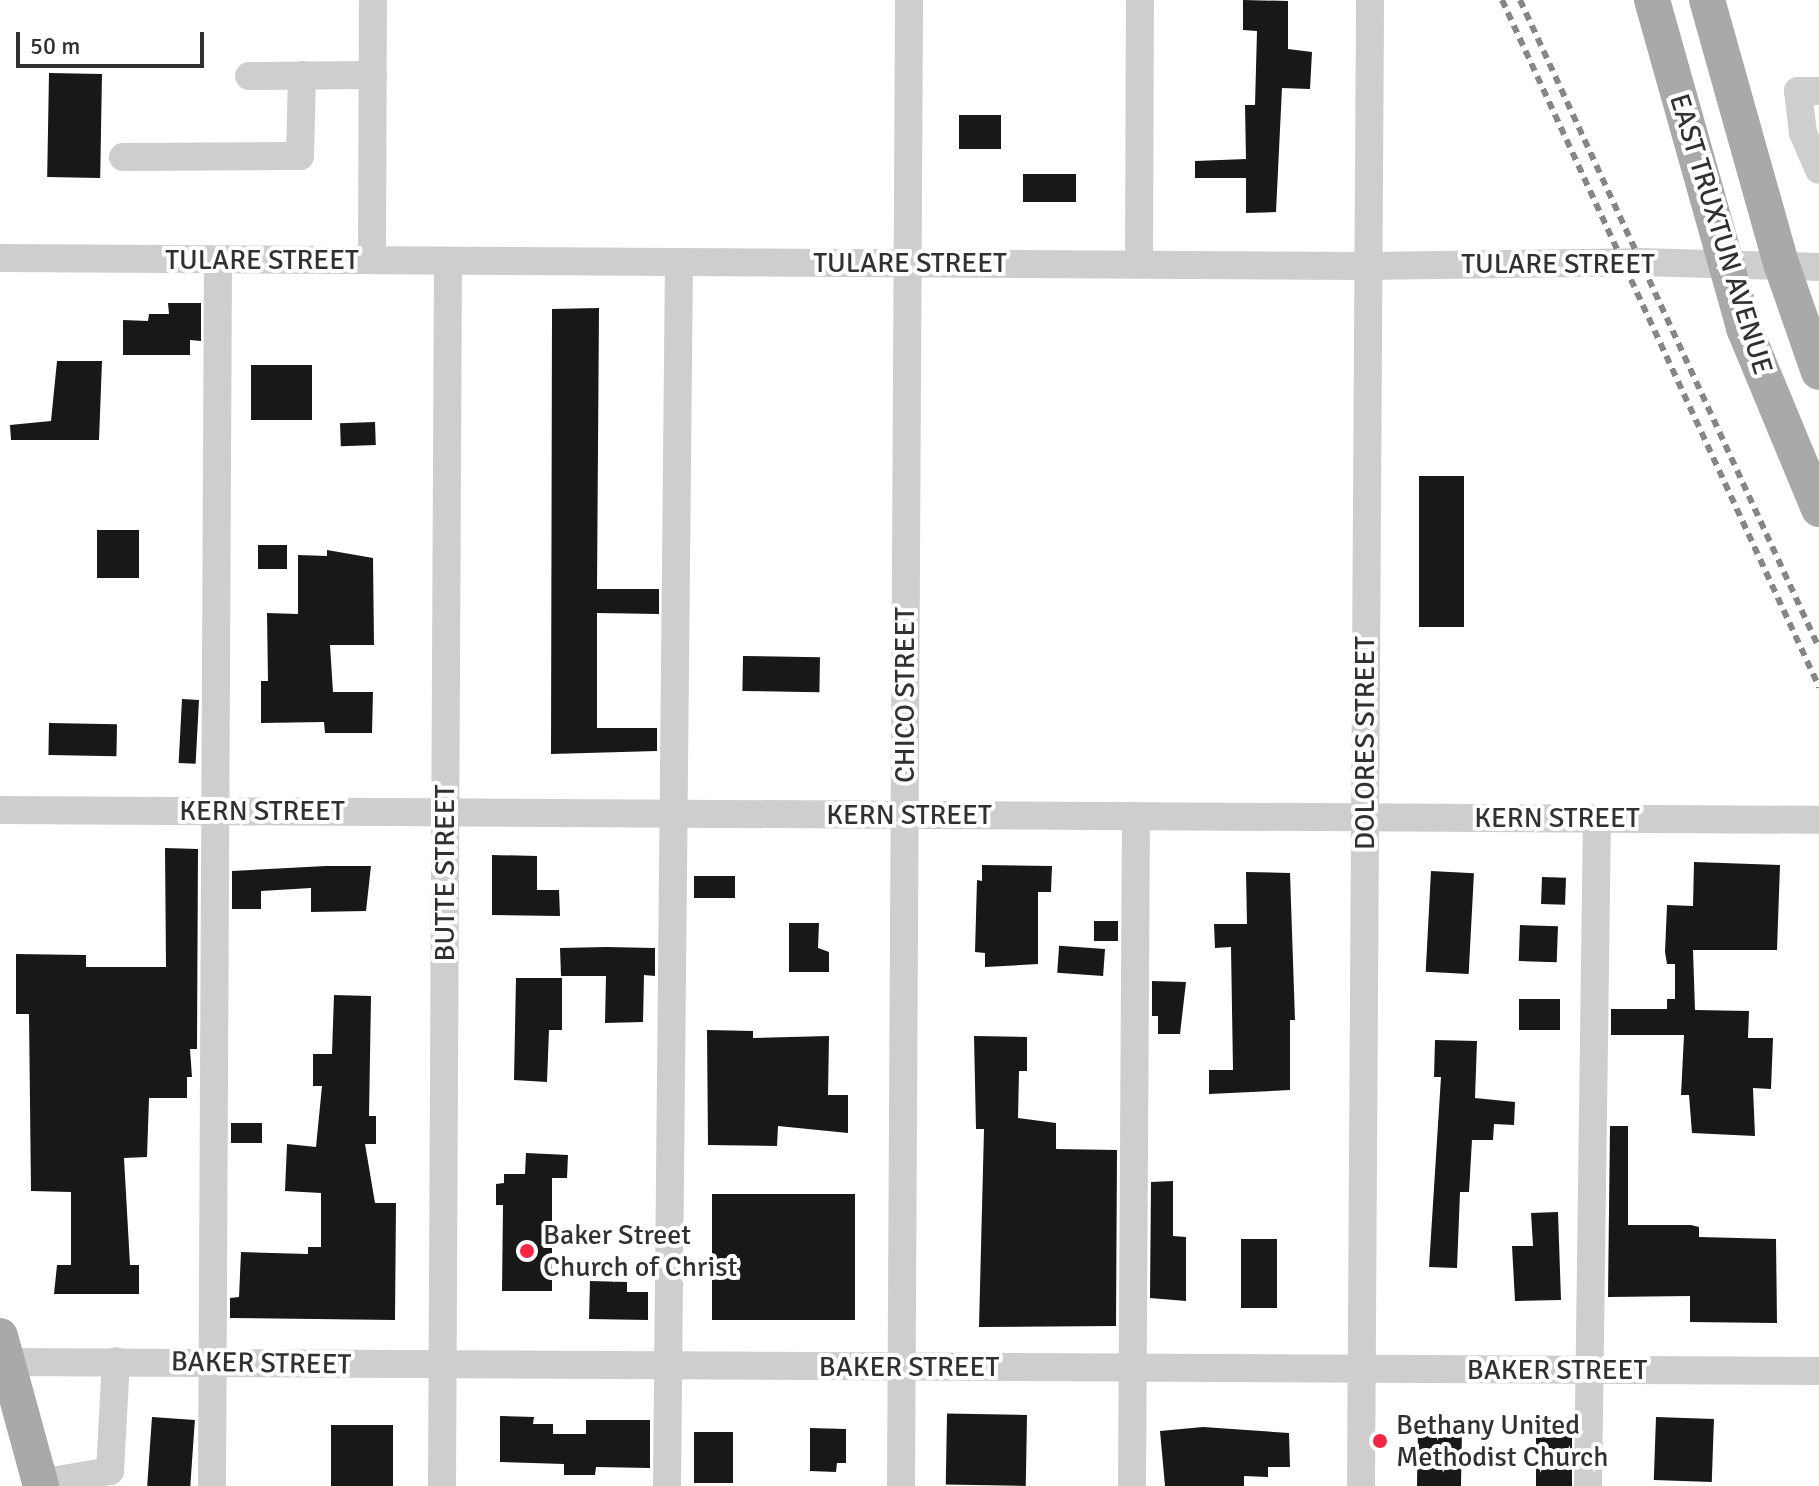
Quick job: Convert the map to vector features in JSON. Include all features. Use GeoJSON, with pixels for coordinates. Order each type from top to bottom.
{"type":"FeatureCollection","features":[{"type":"Feature","properties":{"kind":"main road","name":"EAST TRUXTUN AVENUE"},"geometry":{"type":"LineString","coordinates":[[1652,0],[1744,328],[1819,509]]}},
{"type":"Feature","properties":{"kind":"main road","name":"EAST TRUXTUN AVENUE"},"geometry":{"type":"LineString","coordinates":[[1707,0],[1782,266],[1819,372]]}},
{"type":"Feature","properties":{"kind":"main road"},"geometry":{"type":"LineString","coordinates":[[3,1353],[41,1484]]}},
{"type":"Feature","properties":{"kind":"street"},"geometry":{"type":"LineString","coordinates":[[372,260],[373,0]]}},
{"type":"Feature","properties":{"kind":"street","name":"CHICO STREET"},"geometry":{"type":"LineString","coordinates":[[901,1486],[909,0]]}},
{"type":"Feature","properties":{"kind":"street"},"geometry":{"type":"LineString","coordinates":[[1139,264],[1140,0]]}},
{"type":"Feature","properties":{"kind":"street","name":"DOLORES STREET"},"geometry":{"type":"LineString","coordinates":[[1361,1486],[1370,0]]}},
{"type":"Feature","properties":{"kind":"street"},"geometry":{"type":"LineString","coordinates":[[123,157],[300,156],[302,75]]}},
{"type":"Feature","properties":{"kind":"street"},"geometry":{"type":"LineString","coordinates":[[249,76],[373,75]]}},
{"type":"Feature","properties":{"kind":"street"},"geometry":{"type":"LineString","coordinates":[[1819,91],[1798,91],[1803,133],[1819,170]]}},
{"type":"Feature","properties":{"kind":"street","name":"TULARE STREET"},"geometry":{"type":"LineString","coordinates":[[0,258],[1819,267]]}},
{"type":"Feature","properties":{"kind":"street"},"geometry":{"type":"LineString","coordinates":[[212,1486],[218,260]]}},
{"type":"Feature","properties":{"kind":"street","name":"BUTTE STREET"},"geometry":{"type":"LineString","coordinates":[[442,1486],[448,261]]}},
{"type":"Feature","properties":{"kind":"street"},"geometry":{"type":"LineString","coordinates":[[667,1486],[679,262]]}},
{"type":"Feature","properties":{"kind":"street","name":"KERN STREET"},"geometry":{"type":"LineString","coordinates":[[0,810],[1819,820]]}},
{"type":"Feature","properties":{"kind":"street"},"geometry":{"type":"LineString","coordinates":[[1132,1486],[1136,816]]}},
{"type":"Feature","properties":{"kind":"street"},"geometry":{"type":"LineString","coordinates":[[1588,1486],[1597,818]]}},
{"type":"Feature","properties":{"kind":"street","name":"BAKER STREET"},"geometry":{"type":"LineString","coordinates":[[3,1353],[116,1361],[213,1363],[1819,1371]]}},
{"type":"Feature","properties":{"kind":"street"},"geometry":{"type":"LineString","coordinates":[[41,1484],[110,1471],[116,1361]]}},
{"type":"Feature","properties":{"kind":"building"},"geometry":{"type":"Polygon","coordinates":[[[1243,0],[1288,1],[1288,49],[1312,52],[1310,89],[1282,88],[1276,212],[1246,213],[1246,178],[1195,178],[1195,161],[1246,159],[1245,105],[1255,105],[1257,31],[1243,30],[1243,0]]]}},
{"type":"Feature","properties":{"kind":"building"},"geometry":{"type":"Polygon","coordinates":[[[49,73],[102,74],[100,178],[47,177],[49,73]]]}},
{"type":"Feature","properties":{"kind":"building"},"geometry":{"type":"Polygon","coordinates":[[[959,115],[1001,115],[1001,149],[959,149],[959,115]]]}},
{"type":"Feature","properties":{"kind":"building"},"geometry":{"type":"Polygon","coordinates":[[[1023,174],[1076,174],[1076,202],[1023,202],[1023,174]]]}},
{"type":"Feature","properties":{"kind":"building"},"geometry":{"type":"Polygon","coordinates":[[[168,303],[201,303],[201,341],[190,340],[190,355],[123,355],[123,320],[148,321],[149,314],[169,314],[168,303]]]}},
{"type":"Feature","properties":{"kind":"building"},"geometry":{"type":"Polygon","coordinates":[[[599,308],[597,589],[659,589],[659,614],[597,613],[597,728],[657,728],[657,751],[551,754],[552,309],[599,308]]]}},
{"type":"Feature","properties":{"kind":"building"},"geometry":{"type":"Polygon","coordinates":[[[57,361],[102,361],[99,440],[11,440],[10,425],[51,421],[57,361]]]}},
{"type":"Feature","properties":{"kind":"building"},"geometry":{"type":"Polygon","coordinates":[[[251,365],[312,365],[312,420],[251,420],[251,365]]]}},
{"type":"Feature","properties":{"kind":"building"},"geometry":{"type":"Polygon","coordinates":[[[375,422],[376,445],[341,446],[340,423],[375,422]]]}},
{"type":"Feature","properties":{"kind":"building"},"geometry":{"type":"Polygon","coordinates":[[[1419,476],[1464,476],[1464,627],[1419,627],[1419,476]]]}},
{"type":"Feature","properties":{"kind":"building"},"geometry":{"type":"Polygon","coordinates":[[[97,530],[139,530],[139,578],[97,578],[97,530]]]}},
{"type":"Feature","properties":{"kind":"building"},"geometry":{"type":"Polygon","coordinates":[[[258,545],[287,545],[287,569],[258,569],[258,545]]]}},
{"type":"Feature","properties":{"kind":"building"},"geometry":{"type":"Polygon","coordinates":[[[327,550],[373,558],[374,645],[330,645],[333,692],[373,692],[372,733],[325,733],[324,722],[261,723],[261,681],[268,681],[267,613],[298,614],[298,555],[327,556],[327,550]]]}},
{"type":"Feature","properties":{"kind":"building"},"geometry":{"type":"Polygon","coordinates":[[[743,656],[820,657],[819,692],[742,691],[743,656]]]}},
{"type":"Feature","properties":{"kind":"building"},"geometry":{"type":"Polygon","coordinates":[[[182,699],[199,700],[196,764],[179,763],[182,699]]]}},
{"type":"Feature","properties":{"kind":"building"},"geometry":{"type":"Polygon","coordinates":[[[49,723],[117,724],[116,756],[48,755],[49,723]]]}},
{"type":"Feature","properties":{"kind":"building"},"geometry":{"type":"Polygon","coordinates":[[[165,848],[198,849],[197,1049],[190,1049],[192,1077],[187,1077],[187,1098],[149,1098],[147,1157],[124,1158],[130,1265],[139,1265],[139,1294],[54,1294],[57,1265],[71,1265],[71,1192],[31,1191],[29,1014],[16,1014],[16,954],[86,955],[86,967],[166,967],[165,848]]]}},
{"type":"Feature","properties":{"kind":"building"},"geometry":{"type":"Polygon","coordinates":[[[492,855],[537,856],[537,890],[559,890],[560,916],[492,915],[492,855]]]}},
{"type":"Feature","properties":{"kind":"building"},"geometry":{"type":"Polygon","coordinates":[[[1694,862],[1780,865],[1777,950],[1693,950],[1695,1010],[1749,1011],[1748,1038],[1773,1038],[1771,1089],[1753,1088],[1755,1136],[1692,1133],[1689,1095],[1681,1095],[1684,1035],[1611,1035],[1611,1009],[1667,1009],[1667,999],[1675,999],[1675,964],[1667,964],[1665,952],[1667,905],[1693,906],[1694,862]]]}},
{"type":"Feature","properties":{"kind":"building"},"geometry":{"type":"Polygon","coordinates":[[[982,865],[1052,866],[1051,892],[1038,892],[1038,964],[985,967],[985,953],[975,952],[977,880],[982,881],[982,865]]]}},
{"type":"Feature","properties":{"kind":"building"},"geometry":{"type":"Polygon","coordinates":[[[371,866],[366,911],[311,912],[311,888],[261,891],[261,909],[232,909],[232,871],[371,866]]]}},
{"type":"Feature","properties":{"kind":"building"},"geometry":{"type":"Polygon","coordinates":[[[1431,871],[1474,873],[1469,974],[1426,972],[1431,871]]]}},
{"type":"Feature","properties":{"kind":"building"},"geometry":{"type":"Polygon","coordinates":[[[1246,872],[1290,873],[1295,1020],[1290,1020],[1290,1090],[1209,1094],[1209,1070],[1233,1070],[1231,947],[1215,948],[1214,924],[1247,924],[1246,872]]]}},
{"type":"Feature","properties":{"kind":"building"},"geometry":{"type":"Polygon","coordinates":[[[694,876],[735,876],[735,898],[694,898],[694,876]]]}},
{"type":"Feature","properties":{"kind":"building"},"geometry":{"type":"Polygon","coordinates":[[[1542,877],[1566,878],[1565,905],[1541,904],[1542,877]]]}},
{"type":"Feature","properties":{"kind":"building"},"geometry":{"type":"Polygon","coordinates":[[[1094,921],[1118,921],[1118,941],[1094,941],[1094,921]]]}},
{"type":"Feature","properties":{"kind":"building"},"geometry":{"type":"Polygon","coordinates":[[[789,923],[819,923],[818,948],[829,952],[829,972],[789,972],[789,923]]]}},
{"type":"Feature","properties":{"kind":"building"},"geometry":{"type":"Polygon","coordinates":[[[1520,925],[1558,926],[1557,962],[1519,961],[1520,925]]]}},
{"type":"Feature","properties":{"kind":"building"},"geometry":{"type":"Polygon","coordinates":[[[1059,946],[1105,949],[1103,976],[1057,973],[1059,946]]]}},
{"type":"Feature","properties":{"kind":"building"},"geometry":{"type":"Polygon","coordinates":[[[560,948],[655,948],[655,976],[644,975],[643,1022],[605,1023],[606,976],[561,976],[560,948]]]}},
{"type":"Feature","properties":{"kind":"building"},"geometry":{"type":"Polygon","coordinates":[[[516,978],[562,978],[562,1030],[549,1030],[547,1082],[514,1080],[516,978]]]}},
{"type":"Feature","properties":{"kind":"building"},"geometry":{"type":"Polygon","coordinates":[[[1152,981],[1186,982],[1180,1034],[1158,1034],[1158,1016],[1152,1016],[1152,981]]]}},
{"type":"Feature","properties":{"kind":"building"},"geometry":{"type":"Polygon","coordinates":[[[334,995],[371,996],[369,1116],[376,1116],[376,1144],[365,1144],[375,1203],[396,1203],[395,1320],[230,1318],[230,1298],[239,1297],[241,1252],[308,1254],[308,1247],[321,1247],[321,1193],[285,1191],[287,1144],[316,1147],[322,1086],[313,1086],[313,1054],[332,1054],[334,995]]]}},
{"type":"Feature","properties":{"kind":"building"},"geometry":{"type":"Polygon","coordinates":[[[1519,999],[1560,999],[1560,1030],[1519,1030],[1519,999]]]}},
{"type":"Feature","properties":{"kind":"building"},"geometry":{"type":"Polygon","coordinates":[[[707,1030],[753,1031],[753,1038],[829,1036],[828,1095],[848,1095],[848,1133],[778,1126],[777,1146],[708,1145],[707,1030]]]}},
{"type":"Feature","properties":{"kind":"building"},"geometry":{"type":"Polygon","coordinates":[[[974,1036],[1027,1037],[1027,1071],[1019,1071],[1018,1118],[1056,1123],[1056,1149],[1117,1150],[1116,1326],[979,1327],[984,1129],[976,1129],[974,1036]]]}},
{"type":"Feature","properties":{"kind":"building"},"geometry":{"type":"Polygon","coordinates":[[[1435,1040],[1477,1041],[1475,1098],[1515,1102],[1514,1125],[1494,1124],[1493,1140],[1472,1140],[1469,1192],[1460,1192],[1457,1268],[1429,1267],[1441,1077],[1434,1077],[1435,1040]]]}},
{"type":"Feature","properties":{"kind":"building"},"geometry":{"type":"Polygon","coordinates":[[[231,1123],[262,1123],[262,1143],[231,1143],[231,1123]]]}},
{"type":"Feature","properties":{"kind":"building"},"geometry":{"type":"Polygon","coordinates":[[[1610,1126],[1628,1126],[1628,1225],[1691,1225],[1699,1227],[1699,1237],[1776,1239],[1777,1323],[1690,1322],[1690,1296],[1608,1297],[1610,1126]]]}},
{"type":"Feature","properties":{"kind":"building"},"geometry":{"type":"Polygon","coordinates":[[[526,1153],[568,1155],[567,1178],[552,1178],[552,1291],[502,1291],[503,1205],[496,1205],[496,1184],[504,1183],[504,1174],[525,1174],[526,1153]]]}},
{"type":"Feature","properties":{"kind":"building"},"geometry":{"type":"Polygon","coordinates":[[[1173,1181],[1173,1236],[1186,1237],[1186,1301],[1150,1298],[1151,1182],[1173,1181]]]}},
{"type":"Feature","properties":{"kind":"building"},"geometry":{"type":"Polygon","coordinates":[[[712,1194],[855,1194],[855,1320],[712,1320],[712,1194]]]}},
{"type":"Feature","properties":{"kind":"building"},"geometry":{"type":"Polygon","coordinates":[[[1558,1212],[1561,1300],[1515,1301],[1512,1246],[1533,1246],[1531,1213],[1558,1212]]]}},
{"type":"Feature","properties":{"kind":"building"},"geometry":{"type":"Polygon","coordinates":[[[1241,1239],[1277,1239],[1277,1308],[1241,1308],[1241,1239]]]}},
{"type":"Feature","properties":{"kind":"building"},"geometry":{"type":"Polygon","coordinates":[[[590,1281],[627,1282],[627,1292],[648,1292],[648,1320],[589,1319],[590,1281]]]}},
{"type":"Feature","properties":{"kind":"building"},"geometry":{"type":"Polygon","coordinates":[[[947,1414],[1027,1415],[1026,1486],[946,1485],[947,1414]]]}},
{"type":"Feature","properties":{"kind":"building"},"geometry":{"type":"Polygon","coordinates":[[[500,1416],[534,1417],[533,1424],[553,1424],[553,1434],[586,1434],[586,1420],[650,1420],[650,1468],[596,1467],[595,1475],[564,1475],[564,1464],[500,1462],[500,1416]]]}},
{"type":"Feature","properties":{"kind":"building"},"geometry":{"type":"Polygon","coordinates":[[[152,1417],[195,1420],[190,1486],[147,1486],[152,1417]]]}},
{"type":"Feature","properties":{"kind":"building"},"geometry":{"type":"Polygon","coordinates":[[[1656,1417],[1714,1419],[1712,1482],[1654,1480],[1656,1417]]]}},
{"type":"Feature","properties":{"kind":"building"},"geometry":{"type":"Polygon","coordinates":[[[331,1425],[393,1425],[393,1486],[331,1486],[331,1425]]]}},
{"type":"Feature","properties":{"kind":"building"},"geometry":{"type":"Polygon","coordinates":[[[1203,1427],[1289,1433],[1290,1467],[1268,1467],[1268,1477],[1244,1476],[1244,1486],[1165,1486],[1160,1431],[1203,1427]]]}},
{"type":"Feature","properties":{"kind":"building"},"geometry":{"type":"Polygon","coordinates":[[[1418,1427],[1462,1428],[1461,1486],[1417,1486],[1418,1427]]]}},
{"type":"Feature","properties":{"kind":"building"},"geometry":{"type":"Polygon","coordinates":[[[1536,1427],[1572,1427],[1572,1486],[1536,1486],[1536,1427]]]}},
{"type":"Feature","properties":{"kind":"building"},"geometry":{"type":"Polygon","coordinates":[[[810,1428],[846,1429],[846,1463],[837,1463],[836,1472],[810,1471],[810,1428]]]}},
{"type":"Feature","properties":{"kind":"building"},"geometry":{"type":"Polygon","coordinates":[[[694,1432],[733,1432],[733,1483],[694,1483],[694,1432]]]}},
{"type":"Feature","properties":{"kind":"railway"},"geometry":{"type":"LineString","coordinates":[[1502,0],[1819,687]]}},
{"type":"Feature","properties":{"kind":"railway"},"geometry":{"type":"LineString","coordinates":[[1520,0],[1819,648]]}},
{"type":"Feature","properties":{"kind":"place","name":"Baker Street Church of Christ"},"geometry":{"type":"Point","coordinates":[527,1251]}},
{"type":"Feature","properties":{"kind":"place","name":"Bethany United Methodist Church"},"geometry":{"type":"Point","coordinates":[1380,1441]}}]}
